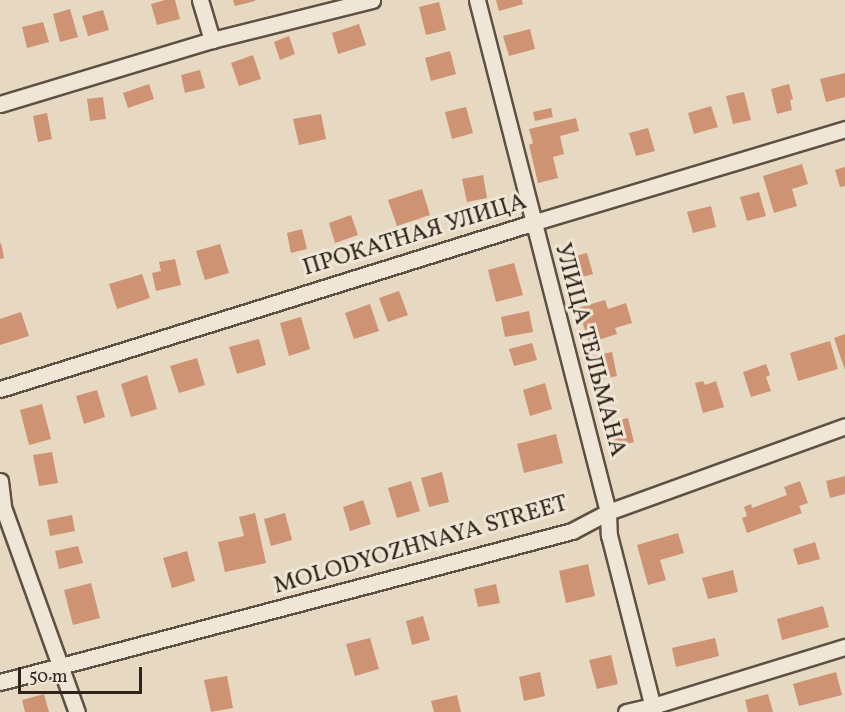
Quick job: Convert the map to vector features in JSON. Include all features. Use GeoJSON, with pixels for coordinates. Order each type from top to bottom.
{"type":"FeatureCollection","features":[{"type":"Feature","properties":{"kind":"street"},"geometry":{"type":"LineString","coordinates":[[200,0],[212,40]]}},
{"type":"Feature","properties":{"kind":"street"},"geometry":{"type":"LineString","coordinates":[[0,104],[212,40],[372,0]]}},
{"type":"Feature","properties":{"kind":"street","name":"УЛИЦА ТЕЛЬМАНА"},"geometry":{"type":"LineString","coordinates":[[477,0],[532,223],[608,512],[609,535],[653,709]]}},
{"type":"Feature","properties":{"kind":"street","name":"ПРОКАТНАЯ УЛИЦА"},"geometry":{"type":"LineString","coordinates":[[0,389],[532,223],[845,129]]}},
{"type":"Feature","properties":{"kind":"street","name":"MOLODYOZHNAYA STREET"},"geometry":{"type":"LineString","coordinates":[[0,682],[572,531],[608,512],[845,426]]}},
{"type":"Feature","properties":{"kind":"street"},"geometry":{"type":"LineString","coordinates":[[0,481],[2,507],[76,712]]}},
{"type":"Feature","properties":{"kind":"street"},"geometry":{"type":"LineString","coordinates":[[626,712],[653,709],[845,647]]}},
{"type":"Feature","properties":{"kind":"building"},"geometry":{"type":"Polygon","coordinates":[[[175,0],[180,19],[157,25],[151,4],[175,0]]]}},
{"type":"Feature","properties":{"kind":"building"},"geometry":{"type":"Polygon","coordinates":[[[233,0],[255,0],[255,1],[235,6],[233,0]]]}},
{"type":"Feature","properties":{"kind":"building"},"geometry":{"type":"Polygon","coordinates":[[[496,0],[522,0],[523,4],[499,11],[496,0]]]}},
{"type":"Feature","properties":{"kind":"building"},"geometry":{"type":"Polygon","coordinates":[[[439,2],[446,30],[426,35],[419,7],[439,2]]]}},
{"type":"Feature","properties":{"kind":"building"},"geometry":{"type":"Polygon","coordinates":[[[70,9],[78,37],[60,42],[53,14],[70,9]]]}},
{"type":"Feature","properties":{"kind":"building"},"geometry":{"type":"Polygon","coordinates":[[[103,10],[109,30],[88,36],[82,16],[103,10]]]}},
{"type":"Feature","properties":{"kind":"building"},"geometry":{"type":"Polygon","coordinates":[[[43,22],[49,42],[27,48],[22,27],[43,22]]]}},
{"type":"Feature","properties":{"kind":"building"},"geometry":{"type":"Polygon","coordinates":[[[359,24],[366,45],[338,54],[332,33],[359,24]]]}},
{"type":"Feature","properties":{"kind":"building"},"geometry":{"type":"Polygon","coordinates":[[[530,29],[535,49],[509,56],[503,36],[530,29]]]}},
{"type":"Feature","properties":{"kind":"building"},"geometry":{"type":"Polygon","coordinates":[[[289,36],[295,54],[280,60],[274,42],[289,36]]]}},
{"type":"Feature","properties":{"kind":"building"},"geometry":{"type":"Polygon","coordinates":[[[450,51],[456,74],[431,81],[425,58],[450,51]]]}},
{"type":"Feature","properties":{"kind":"building"},"geometry":{"type":"Polygon","coordinates":[[[253,55],[261,79],[239,86],[231,63],[253,55]]]}},
{"type":"Feature","properties":{"kind":"building"},"geometry":{"type":"Polygon","coordinates":[[[200,70],[205,88],[185,93],[181,75],[200,70]]]}},
{"type":"Feature","properties":{"kind":"building"},"geometry":{"type":"Polygon","coordinates":[[[845,73],[845,97],[826,102],[820,79],[845,73]]]}},
{"type":"Feature","properties":{"kind":"building"},"geometry":{"type":"Polygon","coordinates":[[[149,84],[154,99],[128,108],[123,93],[149,84]]]}},
{"type":"Feature","properties":{"kind":"building"},"geometry":{"type":"Polygon","coordinates":[[[789,84],[793,99],[790,100],[792,110],[777,114],[771,89],[789,84]]]}},
{"type":"Feature","properties":{"kind":"building"},"geometry":{"type":"Polygon","coordinates":[[[744,92],[751,120],[733,124],[726,96],[744,92]]]}},
{"type":"Feature","properties":{"kind":"building"},"geometry":{"type":"Polygon","coordinates":[[[103,97],[106,119],[90,121],[87,99],[103,97]]]}},
{"type":"Feature","properties":{"kind":"building"},"geometry":{"type":"Polygon","coordinates":[[[711,106],[718,127],[694,134],[688,113],[711,106]]]}},
{"type":"Feature","properties":{"kind":"building"},"geometry":{"type":"Polygon","coordinates":[[[466,107],[473,133],[452,139],[445,112],[466,107]]]}},
{"type":"Feature","properties":{"kind":"building"},"geometry":{"type":"Polygon","coordinates":[[[551,108],[553,117],[535,121],[533,112],[551,108]]]}},
{"type":"Feature","properties":{"kind":"building"},"geometry":{"type":"Polygon","coordinates":[[[47,113],[52,139],[38,142],[33,116],[47,113]]]}},
{"type":"Feature","properties":{"kind":"building"},"geometry":{"type":"Polygon","coordinates":[[[321,114],[326,139],[299,145],[293,119],[321,114]]]}},
{"type":"Feature","properties":{"kind":"building"},"geometry":{"type":"Polygon","coordinates":[[[576,118],[579,131],[560,136],[564,154],[553,157],[558,178],[538,183],[529,145],[533,143],[529,129],[576,118]]]}},
{"type":"Feature","properties":{"kind":"building"},"geometry":{"type":"Polygon","coordinates":[[[648,128],[655,151],[636,156],[629,133],[648,128]]]}},
{"type":"Feature","properties":{"kind":"building"},"geometry":{"type":"Polygon","coordinates":[[[802,164],[808,184],[792,189],[797,206],[774,213],[763,176],[802,164]]]}},
{"type":"Feature","properties":{"kind":"building"},"geometry":{"type":"Polygon","coordinates":[[[845,167],[845,186],[840,187],[835,170],[845,167]]]}},
{"type":"Feature","properties":{"kind":"building"},"geometry":{"type":"Polygon","coordinates":[[[483,175],[487,198],[467,202],[462,179],[483,175]]]}},
{"type":"Feature","properties":{"kind":"building"},"geometry":{"type":"Polygon","coordinates":[[[422,189],[430,215],[397,226],[388,200],[422,189]]]}},
{"type":"Feature","properties":{"kind":"building"},"geometry":{"type":"Polygon","coordinates":[[[759,192],[766,216],[747,221],[740,197],[759,192]]]}},
{"type":"Feature","properties":{"kind":"building"},"geometry":{"type":"Polygon","coordinates":[[[711,206],[716,227],[693,233],[687,212],[711,206]]]}},
{"type":"Feature","properties":{"kind":"building"},"geometry":{"type":"Polygon","coordinates":[[[351,215],[358,235],[335,243],[329,223],[351,215]]]}},
{"type":"Feature","properties":{"kind":"building"},"geometry":{"type":"Polygon","coordinates":[[[302,229],[307,249],[291,253],[287,233],[302,229]]]}},
{"type":"Feature","properties":{"kind":"building"},"geometry":{"type":"Polygon","coordinates":[[[0,244],[4,258],[0,259],[0,244]]]}},
{"type":"Feature","properties":{"kind":"building"},"geometry":{"type":"Polygon","coordinates":[[[220,244],[229,273],[205,280],[196,251],[220,244]]]}},
{"type":"Feature","properties":{"kind":"building"},"geometry":{"type":"Polygon","coordinates":[[[587,253],[593,274],[571,280],[565,259],[587,253]]]}},
{"type":"Feature","properties":{"kind":"building"},"geometry":{"type":"Polygon","coordinates":[[[175,259],[181,285],[156,291],[152,273],[161,271],[159,262],[175,259]]]}},
{"type":"Feature","properties":{"kind":"building"},"geometry":{"type":"Polygon","coordinates":[[[514,263],[523,295],[496,302],[488,270],[514,263]]]}},
{"type":"Feature","properties":{"kind":"building"},"geometry":{"type":"Polygon","coordinates":[[[142,274],[150,298],[117,309],[109,284],[142,274]]]}},
{"type":"Feature","properties":{"kind":"building"},"geometry":{"type":"Polygon","coordinates":[[[399,291],[408,315],[388,322],[379,298],[399,291]]]}},
{"type":"Feature","properties":{"kind":"building"},"geometry":{"type":"Polygon","coordinates":[[[605,300],[608,309],[626,303],[632,323],[615,328],[617,334],[589,343],[578,308],[605,300]]]}},
{"type":"Feature","properties":{"kind":"building"},"geometry":{"type":"Polygon","coordinates":[[[370,304],[379,331],[354,339],[345,313],[370,304]]]}},
{"type":"Feature","properties":{"kind":"building"},"geometry":{"type":"Polygon","coordinates":[[[529,311],[533,332],[505,337],[501,317],[529,311]]]}},
{"type":"Feature","properties":{"kind":"building"},"geometry":{"type":"Polygon","coordinates":[[[21,312],[29,336],[0,345],[0,319],[21,312]]]}},
{"type":"Feature","properties":{"kind":"building"},"geometry":{"type":"Polygon","coordinates":[[[301,317],[310,349],[289,356],[280,323],[301,317]]]}},
{"type":"Feature","properties":{"kind":"building"},"geometry":{"type":"Polygon","coordinates":[[[845,334],[845,370],[834,338],[845,334]]]}},
{"type":"Feature","properties":{"kind":"building"},"geometry":{"type":"Polygon","coordinates":[[[259,339],[266,365],[237,374],[229,347],[259,339]]]}},
{"type":"Feature","properties":{"kind":"building"},"geometry":{"type":"Polygon","coordinates":[[[830,341],[838,369],[798,381],[790,353],[830,341]]]}},
{"type":"Feature","properties":{"kind":"building"},"geometry":{"type":"Polygon","coordinates":[[[532,343],[537,360],[514,366],[509,349],[532,343]]]}},
{"type":"Feature","properties":{"kind":"building"},"geometry":{"type":"Polygon","coordinates":[[[612,352],[617,376],[598,380],[593,356],[612,352]]]}},
{"type":"Feature","properties":{"kind":"building"},"geometry":{"type":"Polygon","coordinates":[[[197,358],[205,385],[179,393],[170,366],[197,358]]]}},
{"type":"Feature","properties":{"kind":"building"},"geometry":{"type":"Polygon","coordinates":[[[766,364],[770,375],[766,377],[771,391],[751,397],[743,372],[766,364]]]}},
{"type":"Feature","properties":{"kind":"building"},"geometry":{"type":"Polygon","coordinates":[[[147,375],[157,409],[131,417],[121,384],[147,375]]]}},
{"type":"Feature","properties":{"kind":"building"},"geometry":{"type":"Polygon","coordinates":[[[703,381],[705,385],[716,381],[724,407],[703,413],[695,383],[703,381]]]}},
{"type":"Feature","properties":{"kind":"building"},"geometry":{"type":"Polygon","coordinates":[[[545,383],[552,409],[530,416],[523,390],[545,383]]]}},
{"type":"Feature","properties":{"kind":"building"},"geometry":{"type":"Polygon","coordinates":[[[97,390],[105,417],[84,424],[76,396],[97,390]]]}},
{"type":"Feature","properties":{"kind":"building"},"geometry":{"type":"Polygon","coordinates":[[[42,404],[51,439],[29,445],[20,410],[42,404]]]}},
{"type":"Feature","properties":{"kind":"building"},"geometry":{"type":"Polygon","coordinates":[[[628,418],[634,442],[614,447],[608,423],[628,418]]]}},
{"type":"Feature","properties":{"kind":"building"},"geometry":{"type":"Polygon","coordinates":[[[556,434],[563,463],[524,473],[517,444],[556,434]]]}},
{"type":"Feature","properties":{"kind":"building"},"geometry":{"type":"Polygon","coordinates":[[[52,452],[58,483],[39,486],[33,455],[52,452]]]}},
{"type":"Feature","properties":{"kind":"building"},"geometry":{"type":"Polygon","coordinates":[[[442,472],[449,502],[429,507],[421,478],[442,472]]]}},
{"type":"Feature","properties":{"kind":"building"},"geometry":{"type":"Polygon","coordinates":[[[845,476],[845,494],[830,498],[826,481],[845,476]]]}},
{"type":"Feature","properties":{"kind":"building"},"geometry":{"type":"Polygon","coordinates":[[[411,481],[420,511],[397,518],[388,488],[411,481]]]}},
{"type":"Feature","properties":{"kind":"building"},"geometry":{"type":"Polygon","coordinates":[[[800,481],[808,503],[799,506],[802,513],[747,533],[742,518],[747,516],[744,507],[751,504],[752,508],[787,495],[784,487],[800,481]]]}},
{"type":"Feature","properties":{"kind":"building"},"geometry":{"type":"Polygon","coordinates":[[[363,500],[371,524],[350,531],[343,507],[363,500]]]}},
{"type":"Feature","properties":{"kind":"building"},"geometry":{"type":"Polygon","coordinates":[[[255,513],[266,563],[225,572],[218,542],[244,536],[239,517],[255,513]]]}},
{"type":"Feature","properties":{"kind":"building"},"geometry":{"type":"Polygon","coordinates":[[[285,513],[292,540],[271,546],[264,519],[285,513]]]}},
{"type":"Feature","properties":{"kind":"building"},"geometry":{"type":"Polygon","coordinates":[[[72,515],[75,531],[50,536],[47,520],[72,515]]]}},
{"type":"Feature","properties":{"kind":"building"},"geometry":{"type":"Polygon","coordinates":[[[678,533],[684,553],[660,560],[666,580],[648,585],[637,545],[678,533]]]}},
{"type":"Feature","properties":{"kind":"building"},"geometry":{"type":"Polygon","coordinates":[[[815,542],[820,559],[798,565],[793,549],[815,542]]]}},
{"type":"Feature","properties":{"kind":"building"},"geometry":{"type":"Polygon","coordinates":[[[78,546],[83,563],[59,569],[55,551],[78,546]]]}},
{"type":"Feature","properties":{"kind":"building"},"geometry":{"type":"Polygon","coordinates":[[[187,551],[195,581],[172,588],[163,558],[187,551]]]}},
{"type":"Feature","properties":{"kind":"building"},"geometry":{"type":"Polygon","coordinates":[[[588,564],[595,596],[566,603],[559,571],[588,564]]]}},
{"type":"Feature","properties":{"kind":"building"},"geometry":{"type":"Polygon","coordinates":[[[733,570],[738,592],[708,599],[702,578],[733,570]]]}},
{"type":"Feature","properties":{"kind":"building"},"geometry":{"type":"Polygon","coordinates":[[[91,583],[100,618],[73,625],[64,590],[91,583]]]}},
{"type":"Feature","properties":{"kind":"building"},"geometry":{"type":"Polygon","coordinates":[[[496,584],[500,603],[478,607],[474,589],[496,584]]]}},
{"type":"Feature","properties":{"kind":"building"},"geometry":{"type":"Polygon","coordinates":[[[823,606],[829,627],[782,640],[777,619],[823,606]]]}},
{"type":"Feature","properties":{"kind":"building"},"geometry":{"type":"Polygon","coordinates":[[[423,616],[430,640],[412,645],[406,621],[423,616]]]}},
{"type":"Feature","properties":{"kind":"building"},"geometry":{"type":"Polygon","coordinates":[[[370,638],[379,669],[355,676],[346,644],[370,638]]]}},
{"type":"Feature","properties":{"kind":"building"},"geometry":{"type":"Polygon","coordinates":[[[715,638],[719,656],[676,667],[672,648],[715,638]]]}},
{"type":"Feature","properties":{"kind":"building"},"geometry":{"type":"Polygon","coordinates":[[[611,655],[618,684],[597,689],[589,660],[611,655]]]}},
{"type":"Feature","properties":{"kind":"building"},"geometry":{"type":"Polygon","coordinates":[[[540,672],[545,696],[524,701],[519,677],[540,672]]]}},
{"type":"Feature","properties":{"kind":"building"},"geometry":{"type":"Polygon","coordinates":[[[836,672],[842,695],[799,706],[793,684],[836,672]]]}},
{"type":"Feature","properties":{"kind":"building"},"geometry":{"type":"Polygon","coordinates":[[[227,676],[233,708],[211,712],[204,680],[227,676]]]}},
{"type":"Feature","properties":{"kind":"building"},"geometry":{"type":"Polygon","coordinates":[[[44,694],[49,712],[25,712],[22,700],[44,694]]]}},
{"type":"Feature","properties":{"kind":"building"},"geometry":{"type":"Polygon","coordinates":[[[768,694],[773,712],[748,712],[745,700],[768,694]]]}},
{"type":"Feature","properties":{"kind":"building"},"geometry":{"type":"Polygon","coordinates":[[[457,695],[461,712],[434,712],[431,701],[457,695]]]}}]}
